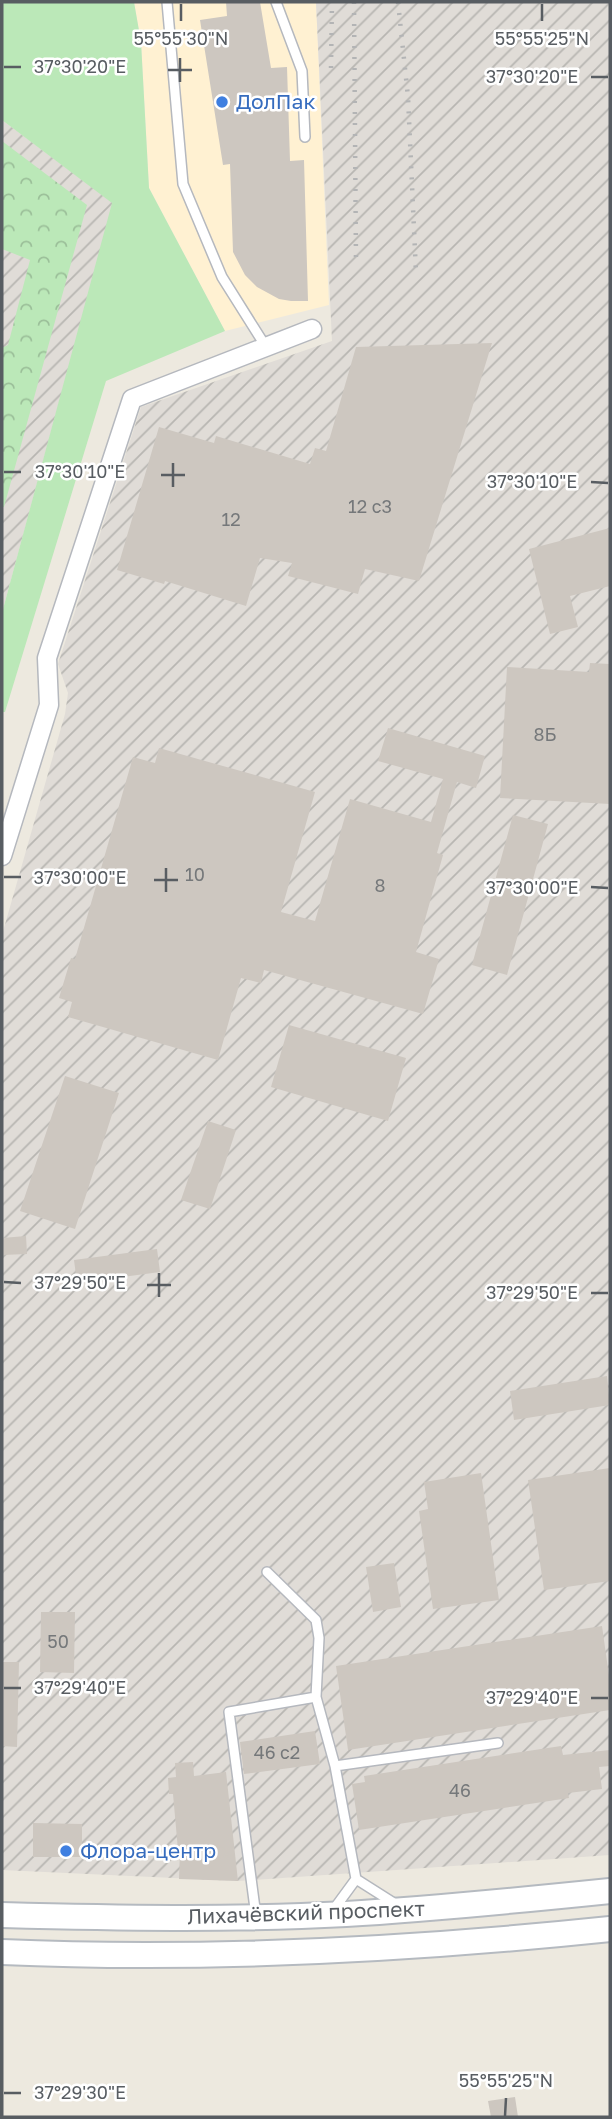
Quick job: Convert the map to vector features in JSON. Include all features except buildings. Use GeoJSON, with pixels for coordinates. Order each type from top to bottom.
{"type":"FeatureCollection","features":[{"type":"Feature","properties":{"kind":"main road","name":"Лихачёвский проспект"},"geometry":{"type":"LineString","coordinates":[[2,1915],[329,1915],[610,1891]]}},
{"type":"Feature","properties":{"kind":"main road","name":"Лихачёвский проспект"},"geometry":{"type":"LineString","coordinates":[[2,1952],[75,1955],[262,1954],[426,1945],[610,1929]]}},
{"type":"Feature","properties":{"kind":"street"},"geometry":{"type":"LineString","coordinates":[[2,856],[49,705],[47,658],[132,399],[312,329]]}},
{"type":"Feature","properties":{"kind":"lane"},"geometry":{"type":"LineString","coordinates":[[167,2],[183,184],[222,277],[267,347]]}},
{"type":"Feature","properties":{"kind":"lane"},"geometry":{"type":"LineString","coordinates":[[276,2],[302,71],[305,137]]}},
{"type":"Feature","properties":{"kind":"lane"},"geometry":{"type":"LineString","coordinates":[[267,1573],[316,1620],[319,1638],[316,1697],[335,1766],[356,1879],[329,1915]]}},
{"type":"Feature","properties":{"kind":"lane"},"geometry":{"type":"LineString","coordinates":[[256,1917],[229,1712],[316,1697]]}},
{"type":"Feature","properties":{"kind":"lane"},"geometry":{"type":"LineString","coordinates":[[335,1766],[498,1743]]}},
{"type":"Feature","properties":{"kind":"lane"},"geometry":{"type":"LineString","coordinates":[[356,1879],[407,1910]]}},
{"type":"Feature","properties":{"kind":"shaded area"},"geometry":{"type":"Polygon","coordinates":[[[134,2],[316,2],[329,305],[225,331],[149,188],[141,42],[134,2]]]}},
{"type":"Feature","properties":{"kind":"shaded area"},"geometry":{"type":"Polygon","coordinates":[[[316,2],[610,2],[610,1855],[238,1881],[2,1870],[2,935],[65,714],[68,693],[58,664],[141,407],[332,341],[316,2]]]}},
{"type":"Feature","properties":{"kind":"shaded area"},"geometry":{"type":"Polygon","coordinates":[[[2,120],[113,203],[2,613],[2,120]]]}},
{"type":"Feature","properties":{"kind":"green space"},"geometry":{"type":"Polygon","coordinates":[[[2,2],[134,2],[141,42],[149,188],[225,331],[106,381],[5,712],[2,712],[2,613],[112,203],[2,120],[2,2]]]}},
{"type":"Feature","properties":{"kind":"green space"},"geometry":{"type":"Polygon","coordinates":[[[2,141],[87,205],[4,507],[2,348],[8,345],[30,260],[2,249],[2,141]]]}},
{"type":"Feature","properties":{"kind":"railway"},"geometry":{"type":"LineString","coordinates":[[331,68],[332,2]]}},
{"type":"Feature","properties":{"kind":"railway"},"geometry":{"type":"LineString","coordinates":[[354,2],[356,262]]}},
{"type":"Feature","properties":{"kind":"railway"},"geometry":{"type":"LineString","coordinates":[[398,2],[408,97],[416,273]]}},
{"type":"Feature","properties":{"kind":"place","name":"ДолПак"},"geometry":{"type":"Point","coordinates":[222,102]}},
{"type":"Feature","properties":{"kind":"place","name":"Флора-центр"},"geometry":{"type":"Point","coordinates":[66,1851]}}]}
